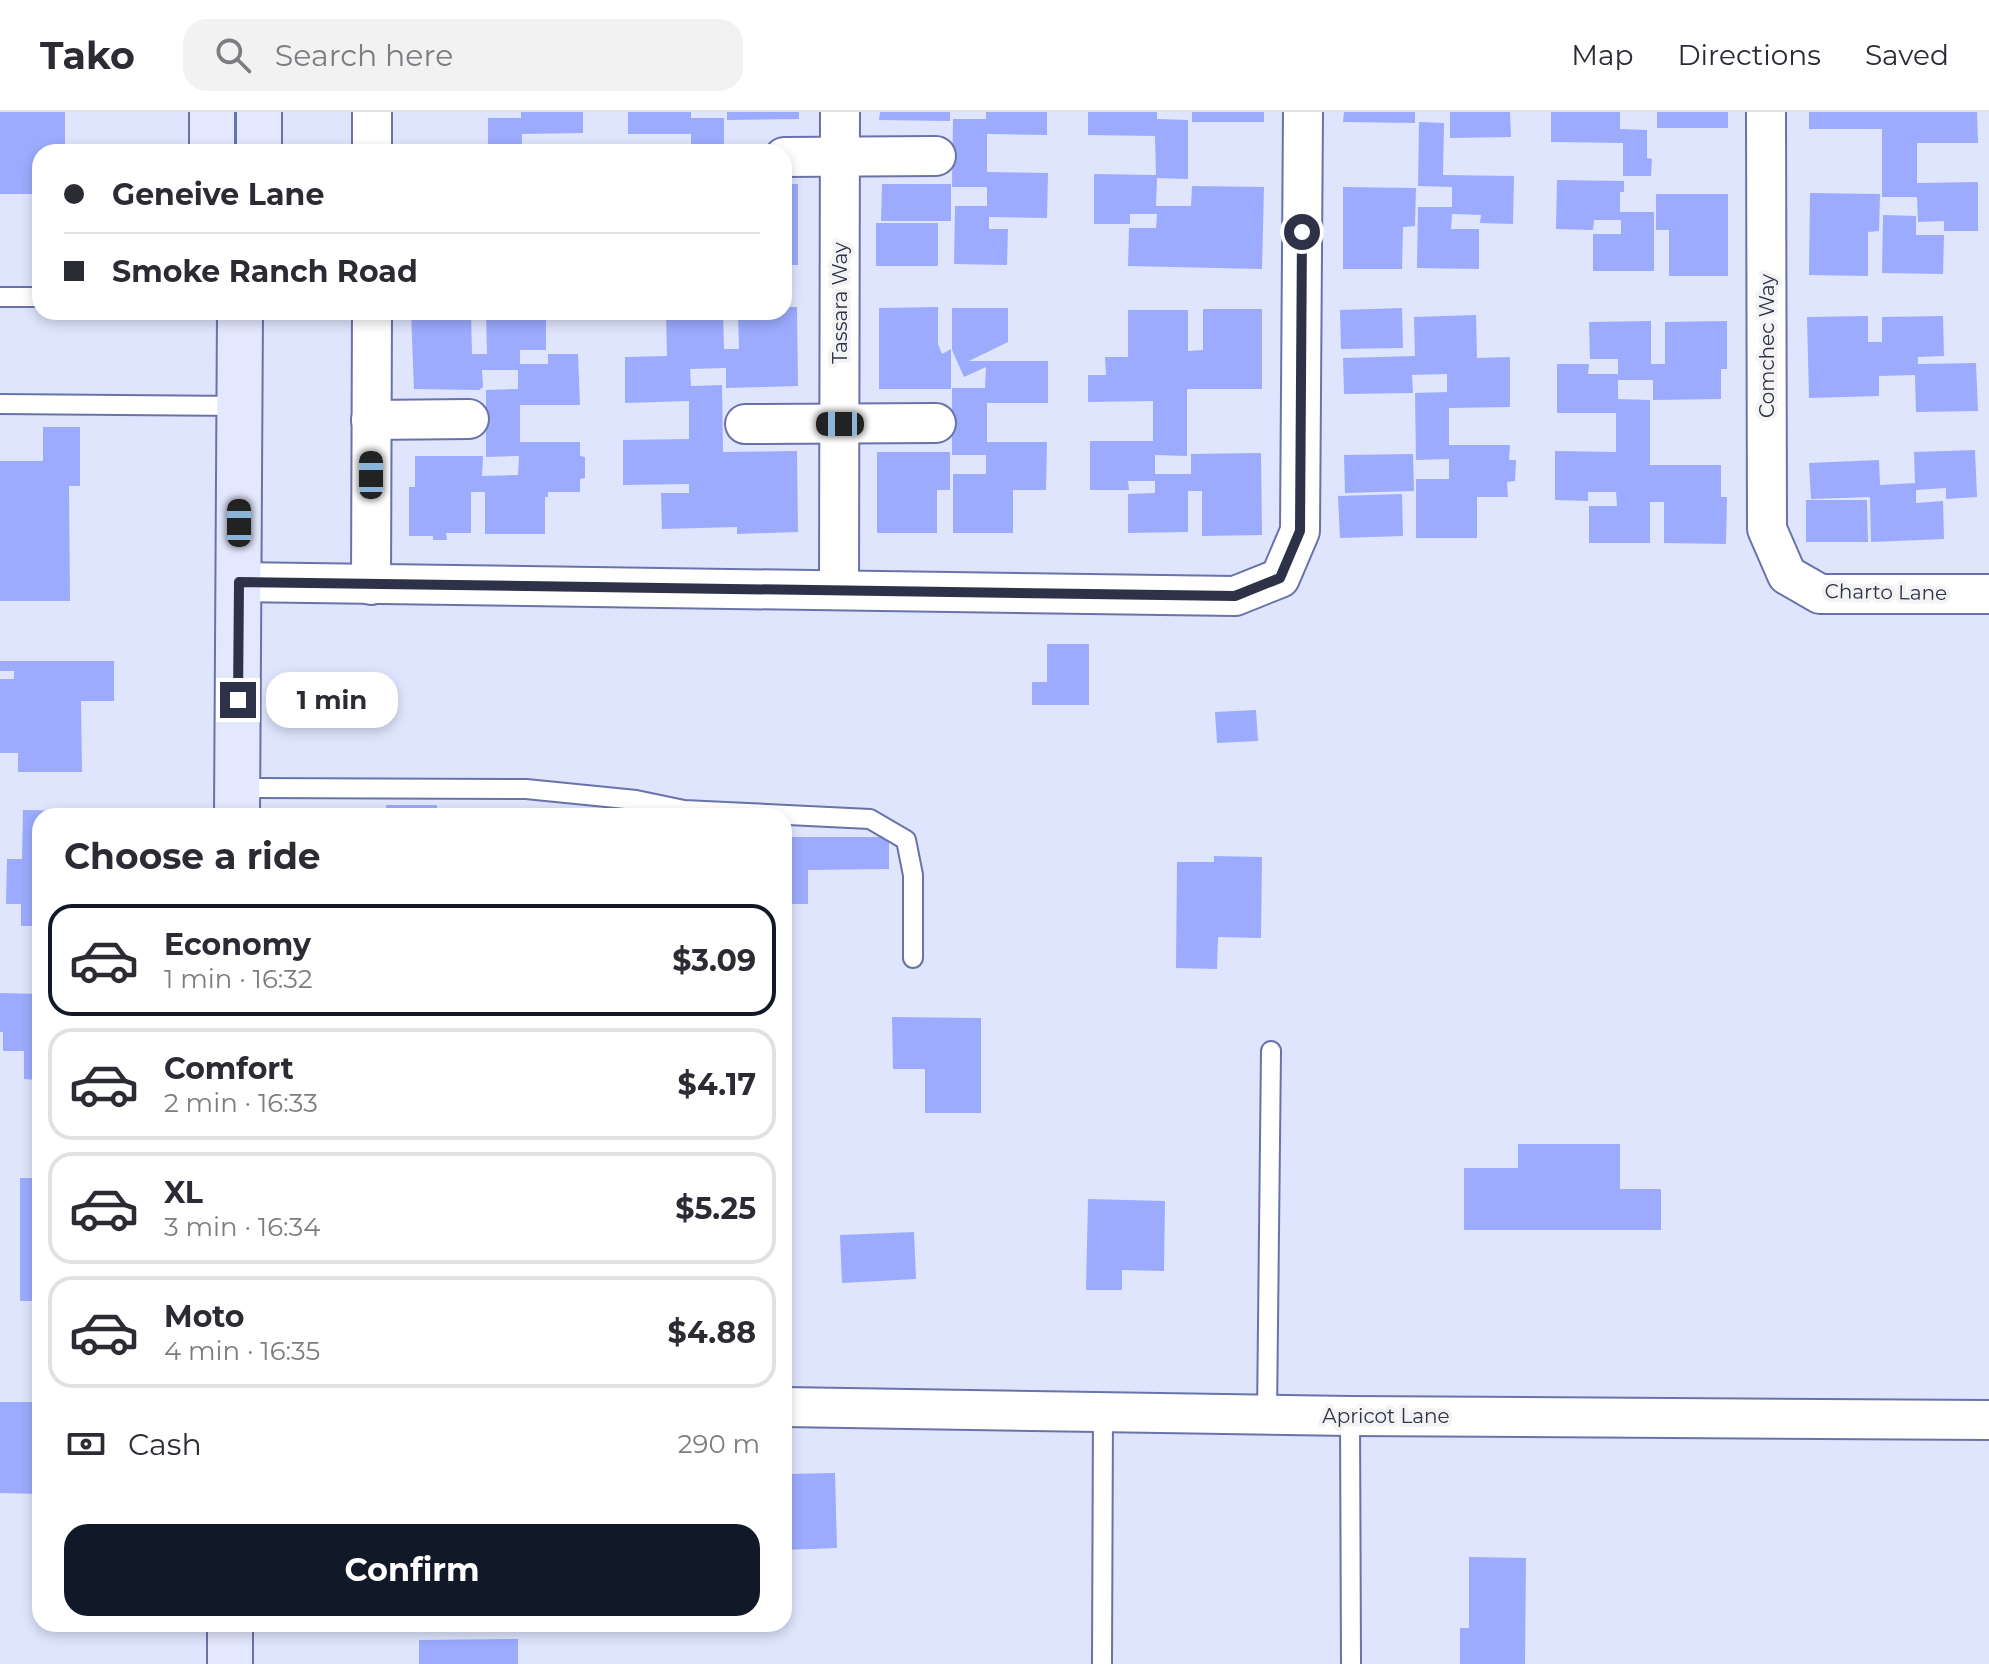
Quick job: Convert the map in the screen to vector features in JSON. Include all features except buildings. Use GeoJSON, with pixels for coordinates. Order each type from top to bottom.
{"type":"FeatureCollection","features":[{"type":"Feature","properties":{"kind":"main road"},"geometry":{"type":"LineString","coordinates":[[212,112],[212,144]]}},
{"type":"Feature","properties":{"kind":"main road"},"geometry":{"type":"LineString","coordinates":[[259,112],[259,144]]}},
{"type":"Feature","properties":{"kind":"main road"},"geometry":{"type":"LineString","coordinates":[[237,802],[240,320]]}},
{"type":"Feature","properties":{"kind":"main road"},"geometry":{"type":"LineString","coordinates":[[230,1632],[230,1664]]}},
{"type":"Feature","properties":{"kind":"street"},"geometry":{"type":"LineString","coordinates":[[372,112],[372,144]]}},
{"type":"Feature","properties":{"kind":"street","name":"Tassara Way"},"geometry":{"type":"LineString","coordinates":[[839,590],[840,112]]}},
{"type":"Feature","properties":{"kind":"street"},"geometry":{"type":"LineString","coordinates":[[239,582],[1235,596],[1280,578],[1300,531],[1303,112]]}},
{"type":"Feature","properties":{"kind":"street","name":"Comchec Way"},"geometry":{"type":"LineString","coordinates":[[1766,112],[1767,529],[1787,575]]}},
{"type":"Feature","properties":{"kind":"street"},"geometry":{"type":"LineString","coordinates":[[792,157],[936,156]]}},
{"type":"Feature","properties":{"kind":"street"},"geometry":{"type":"LineString","coordinates":[[371,585],[372,320]]}},
{"type":"Feature","properties":{"kind":"street"},"geometry":{"type":"LineString","coordinates":[[371,420],[469,419]]}},
{"type":"Feature","properties":{"kind":"street"},"geometry":{"type":"LineString","coordinates":[[745,424],[936,423]]}},
{"type":"Feature","properties":{"kind":"street","name":"Charto Lane"},"geometry":{"type":"LineString","coordinates":[[1787,575],[1820,594],[1989,594]]}},
{"type":"Feature","properties":{"kind":"street","name":"Apricot Lane"},"geometry":{"type":"LineString","coordinates":[[792,1407],[1350,1416],[1989,1420]]}},
{"type":"Feature","properties":{"kind":"lane"},"geometry":{"type":"LineString","coordinates":[[0,297],[32,297]]}},
{"type":"Feature","properties":{"kind":"lane"},"geometry":{"type":"LineString","coordinates":[[0,404],[240,406]]}},
{"type":"Feature","properties":{"kind":"lane"},"geometry":{"type":"LineString","coordinates":[[237,802],[526,789],[636,800],[674,808]]}},
{"type":"Feature","properties":{"kind":"lane"},"geometry":{"type":"LineString","coordinates":[[792,815],[870,819],[906,840],[913,875],[913,958]]}},
{"type":"Feature","properties":{"kind":"lane"},"geometry":{"type":"LineString","coordinates":[[1267,1415],[1271,1051]]}},
{"type":"Feature","properties":{"kind":"lane"},"geometry":{"type":"LineString","coordinates":[[1102,1664],[1103,1412]]}},
{"type":"Feature","properties":{"kind":"lane"},"geometry":{"type":"LineString","coordinates":[[1350,1416],[1351,1664]]}},
{"type":"Feature","properties":{"kind":"route"},"geometry":{"type":"LineString","coordinates":[[238,700],[239,582],[1235,596],[1280,578],[1300,531],[1302,232]]}}]}
